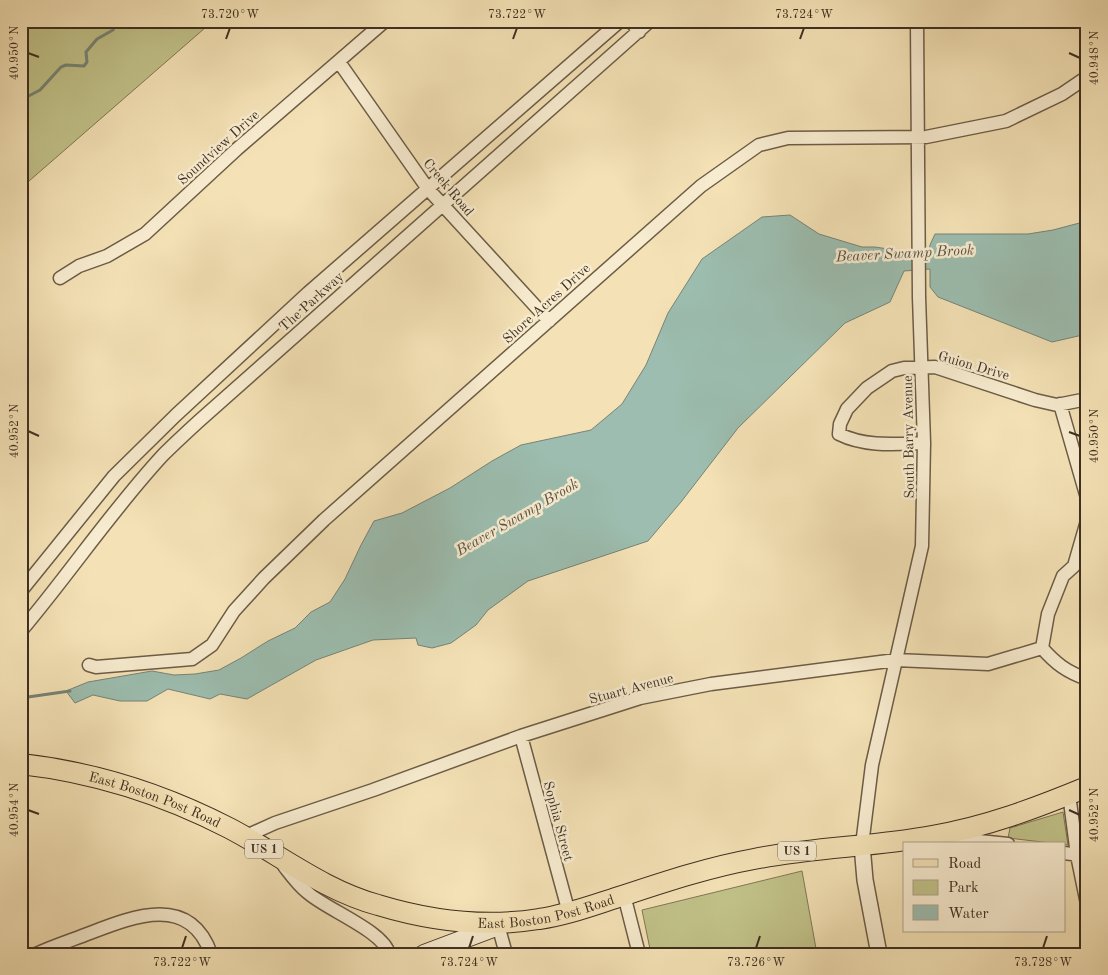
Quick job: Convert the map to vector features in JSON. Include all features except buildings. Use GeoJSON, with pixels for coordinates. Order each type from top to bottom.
{"type":"FeatureCollection","features":[{"type":"Feature","properties":{"kind":"main road","name":"East Boston Post Road"},"geometry":{"type":"LineString","coordinates":[[21,764],[81,774],[140,791],[195,812],[244,837],[336,890],[375,904],[422,917],[461,923],[503,924],[569,913],[702,871],[778,854],[930,837],[979,826],[1022,813],[1078,791]]}},
{"type":"Feature","properties":{"kind":"main road"},"geometry":{"type":"LineString","coordinates":[[424,954],[503,924]]}},
{"type":"Feature","properties":{"kind":"street","name":"Soundview Drive"},"geometry":{"type":"LineString","coordinates":[[60,278],[79,266],[108,256],[145,234],[237,149],[385,21]]}},
{"type":"Feature","properties":{"kind":"street","name":"The Parkway"},"geometry":{"type":"LineString","coordinates":[[21,591],[114,476],[169,422],[308,293],[620,21]]}},
{"type":"Feature","properties":{"kind":"street","name":"The Parkway"},"geometry":{"type":"LineString","coordinates":[[21,631],[51,596],[123,502],[163,456],[199,421],[619,49],[635,26],[650,21]]}},
{"type":"Feature","properties":{"kind":"street","name":"South Barry Avenue"},"geometry":{"type":"LineString","coordinates":[[862,845],[872,765],[922,546],[924,443],[918,241],[917,21]]}},
{"type":"Feature","properties":{"kind":"street"},"geometry":{"type":"LineString","coordinates":[[607,34],[619,49]]}},
{"type":"Feature","properties":{"kind":"street","name":"Creek Road"},"geometry":{"type":"LineString","coordinates":[[339,62],[428,189],[549,321]]}},
{"type":"Feature","properties":{"kind":"street","name":"Shore Acres Drive"},"geometry":{"type":"LineString","coordinates":[[89,665],[96,667],[192,659],[212,644],[234,611],[284,558],[324,520],[701,186],[759,145],[788,138],[926,137],[1006,121],[1062,94],[1087,77]]}},
{"type":"Feature","properties":{"kind":"street","name":"Guion Drive"},"geometry":{"type":"LineString","coordinates":[[924,443],[872,444],[850,439],[839,434],[840,424],[847,409],[868,388],[892,371],[904,368],[934,367],[1035,400],[1057,405],[1087,399]]}},
{"type":"Feature","properties":{"kind":"street"},"geometry":{"type":"LineString","coordinates":[[1060,404],[1087,498]]}},
{"type":"Feature","properties":{"kind":"street"},"geometry":{"type":"LineString","coordinates":[[1074,566],[1087,521]]}},
{"type":"Feature","properties":{"kind":"street"},"geometry":{"type":"LineString","coordinates":[[1087,561],[1074,566],[1063,576],[1048,614],[1042,648],[1056,663],[1074,674],[1087,679]]}},
{"type":"Feature","properties":{"kind":"street","name":"Stuart Avenue"},"geometry":{"type":"LineString","coordinates":[[244,837],[275,823],[382,787],[521,736],[640,698],[711,684],[896,660],[988,664],[1042,648]]}},
{"type":"Feature","properties":{"kind":"street","name":"Sophia Street"},"geometry":{"type":"LineString","coordinates":[[521,736],[569,913]]}},
{"type":"Feature","properties":{"kind":"street"},"geometry":{"type":"LineString","coordinates":[[1078,791],[1076,855],[1087,904]]}},
{"type":"Feature","properties":{"kind":"street"},"geometry":{"type":"LineString","coordinates":[[930,837],[996,842]]}},
{"type":"Feature","properties":{"kind":"street"},"geometry":{"type":"LineString","coordinates":[[862,845],[865,880],[879,954]]}},
{"type":"Feature","properties":{"kind":"street"},"geometry":{"type":"LineString","coordinates":[[276,856],[306,892],[362,926],[388,948],[389,954]]}},
{"type":"Feature","properties":{"kind":"street"},"geometry":{"type":"LineString","coordinates":[[624,896],[639,954]]}},
{"type":"Feature","properties":{"kind":"street"},"geometry":{"type":"LineString","coordinates":[[36,954],[130,918],[163,914],[184,919],[200,930],[211,954]]}},
{"type":"Feature","properties":{"kind":"street"},"geometry":{"type":"LineString","coordinates":[[503,924],[506,954]]}},
{"type":"Feature","properties":{"kind":"green space"},"geometry":{"type":"Polygon","coordinates":[[[21,21],[213,21],[21,188],[21,21]]]}},
{"type":"Feature","properties":{"kind":"green space"},"geometry":{"type":"Polygon","coordinates":[[[1063,812],[1068,845],[1066,845],[1066,842],[1042,842],[1008,838],[1010,828],[1063,812]]]}},
{"type":"Feature","properties":{"kind":"green space"},"geometry":{"type":"Polygon","coordinates":[[[802,871],[817,954],[651,954],[642,910],[802,871]]]}},
{"type":"Feature","properties":{"kind":"water"},"geometry":{"type":"Polygon","coordinates":[[[790,215],[819,234],[862,247],[895,250],[903,254],[929,255],[930,245],[935,234],[1028,234],[1087,221],[1087,334],[1052,342],[938,297],[930,287],[930,269],[904,271],[890,302],[845,323],[738,428],[681,502],[648,541],[528,581],[488,610],[476,625],[451,643],[432,648],[418,645],[416,638],[373,640],[316,660],[247,699],[220,694],[210,699],[168,689],[147,701],[120,701],[93,695],[75,703],[66,691],[88,682],[152,671],[174,675],[219,670],[268,641],[295,628],[311,612],[330,602],[345,579],[374,521],[402,513],[450,488],[521,445],[591,430],[622,404],[646,365],[668,313],[702,259],[762,217],[790,215]]]}},
{"type":"Feature","properties":{"kind":"waterway"},"geometry":{"type":"LineString","coordinates":[[21,100],[40,90],[61,67],[66,65],[84,66],[87,62],[86,52],[97,39],[113,30],[117,21]]}},
{"type":"Feature","properties":{"kind":"waterway"},"geometry":{"type":"LineString","coordinates":[[136,21],[139,23],[140,21]]}},
{"type":"Feature","properties":{"kind":"waterway","name":"Beaver Swamp Brook"},"geometry":{"type":"LineString","coordinates":[[21,698],[70,691]]}}]}
